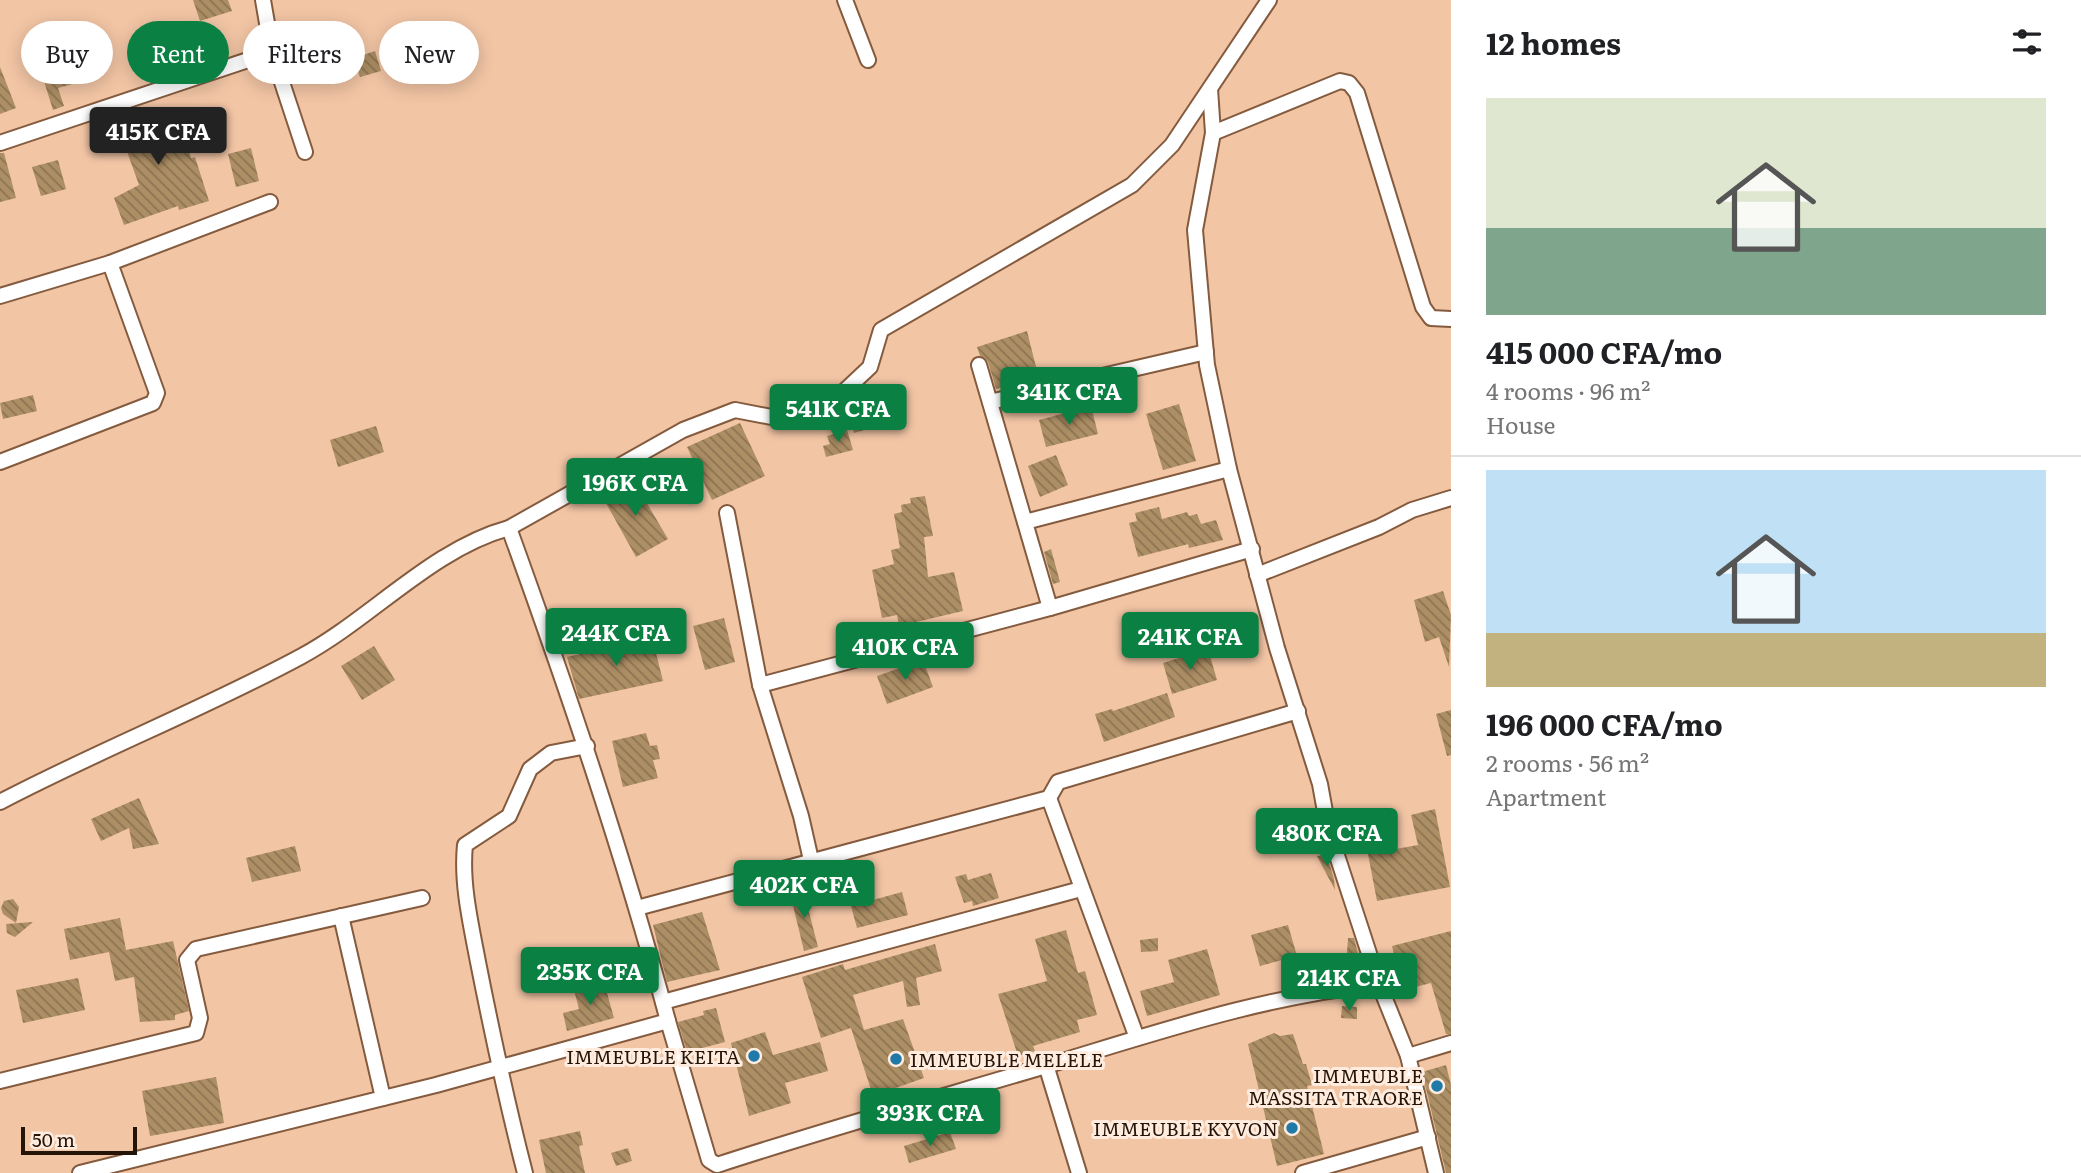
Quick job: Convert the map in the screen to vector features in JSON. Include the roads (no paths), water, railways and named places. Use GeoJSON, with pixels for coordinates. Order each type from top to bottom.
{"type":"FeatureCollection","features":[{"type":"Feature","properties":{"kind":"street"},"geometry":{"type":"LineString","coordinates":[[263,0],[267,21]]}},
{"type":"Feature","properties":{"kind":"street"},"geometry":{"type":"LineString","coordinates":[[845,0],[868,60]]}},
{"type":"Feature","properties":{"kind":"street"},"geometry":{"type":"LineString","coordinates":[[0,802],[302,656],[355,624],[456,549],[483,535],[509,528],[683,430],[735,410],[782,419],[802,420],[819,415],[870,367],[881,330],[1132,185],[1172,145],[1269,0]]}},
{"type":"Feature","properties":{"kind":"street"},"geometry":{"type":"LineString","coordinates":[[0,143],[243,62]]}},
{"type":"Feature","properties":{"kind":"street"},"geometry":{"type":"LineString","coordinates":[[1213,134],[1340,81],[1349,83],[1357,93],[1423,307],[1431,318],[1451,319]]}},
{"type":"Feature","properties":{"kind":"street"},"geometry":{"type":"LineString","coordinates":[[283,84],[305,152]]}},
{"type":"Feature","properties":{"kind":"street"},"geometry":{"type":"LineString","coordinates":[[1210,89],[1213,134],[1195,230],[1206,352],[1229,469],[1257,575],[1298,711],[1335,853],[1379,984],[1408,1056],[1436,1173]]}},
{"type":"Feature","properties":{"kind":"street"},"geometry":{"type":"LineString","coordinates":[[0,296],[110,262],[270,202]]}},
{"type":"Feature","properties":{"kind":"street"},"geometry":{"type":"LineString","coordinates":[[1,459],[153,403],[156,398],[157,393],[110,262]]}},
{"type":"Feature","properties":{"kind":"street"},"geometry":{"type":"LineString","coordinates":[[990,402],[1206,352]]}},
{"type":"Feature","properties":{"kind":"street"},"geometry":{"type":"LineString","coordinates":[[979,365],[1050,608]]}},
{"type":"Feature","properties":{"kind":"street"},"geometry":{"type":"LineString","coordinates":[[1025,522],[1229,469]]}},
{"type":"Feature","properties":{"kind":"street"},"geometry":{"type":"LineString","coordinates":[[1257,575],[1379,527],[1412,510],[1451,498]]}},
{"type":"Feature","properties":{"kind":"street"},"geometry":{"type":"LineString","coordinates":[[727,513],[760,685],[802,816],[811,860]]}},
{"type":"Feature","properties":{"kind":"street"},"geometry":{"type":"LineString","coordinates":[[509,528],[587,746],[637,908],[709,1169],[1227,1010],[1313,991],[1379,984]]}},
{"type":"Feature","properties":{"kind":"street"},"geometry":{"type":"LineString","coordinates":[[760,685],[1050,608],[1252,549]]}},
{"type":"Feature","properties":{"kind":"street"},"geometry":{"type":"LineString","coordinates":[[637,908],[1049,797],[1058,782],[1298,711]]}},
{"type":"Feature","properties":{"kind":"street"},"geometry":{"type":"LineString","coordinates":[[525,1173],[498,1068],[463,864],[466,845],[509,816],[530,769],[551,753],[587,746]]}},
{"type":"Feature","properties":{"kind":"street"},"geometry":{"type":"LineString","coordinates":[[1049,797],[1137,1038]]}},
{"type":"Feature","properties":{"kind":"street"},"geometry":{"type":"LineString","coordinates":[[663,1002],[1081,889]]}},
{"type":"Feature","properties":{"kind":"street"},"geometry":{"type":"LineString","coordinates":[[0,1081],[196,1033],[200,1018],[189,955],[196,949],[422,898]]}},
{"type":"Feature","properties":{"kind":"street"},"geometry":{"type":"LineString","coordinates":[[341,916],[383,1098]]}},
{"type":"Feature","properties":{"kind":"street"},"geometry":{"type":"LineString","coordinates":[[80,1173],[383,1098],[668,1021]]}},
{"type":"Feature","properties":{"kind":"street"},"geometry":{"type":"LineString","coordinates":[[1408,1056],[1451,1044]]}},
{"type":"Feature","properties":{"kind":"street"},"geometry":{"type":"LineString","coordinates":[[1046,1065],[1079,1173]]}},
{"type":"Feature","properties":{"kind":"street"},"geometry":{"type":"LineString","coordinates":[[1303,1173],[1428,1137]]}},
{"type":"Feature","properties":{"kind":"place","name":"IMMEUBLE KEITA"},"geometry":{"type":"Point","coordinates":[754,1056]}},
{"type":"Feature","properties":{"kind":"place","name":"IMMEUBLE MELELE"},"geometry":{"type":"Point","coordinates":[896,1059]}},
{"type":"Feature","properties":{"kind":"place","name":"IMMEUBLE MASSITA TRAORE"},"geometry":{"type":"Point","coordinates":[1437,1086]}},
{"type":"Feature","properties":{"kind":"place","name":"IMMEUBLE KYVON"},"geometry":{"type":"Point","coordinates":[1292,1128]}}]}
